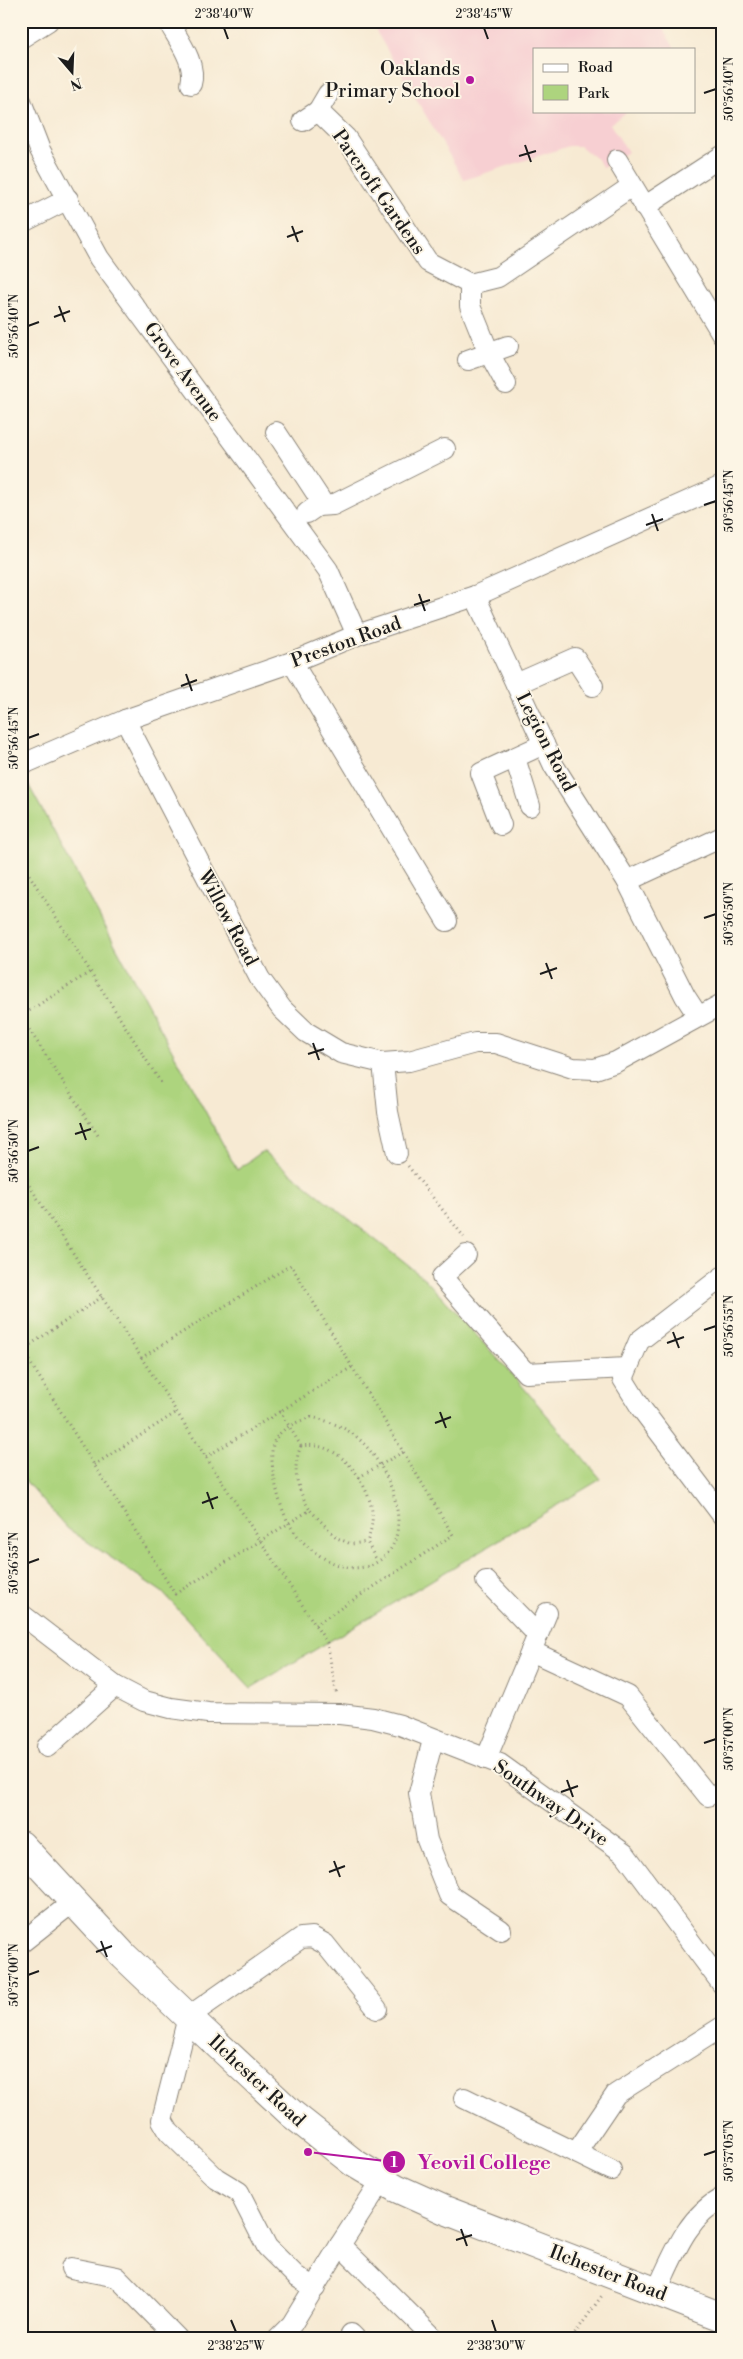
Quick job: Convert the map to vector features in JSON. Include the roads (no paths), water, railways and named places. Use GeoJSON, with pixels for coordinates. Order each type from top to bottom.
{"type":"FeatureCollection","features":[{"type":"Feature","properties":{"kind":"highway","name":"Ilchester Road"},"geometry":{"type":"LineString","coordinates":[[21,1845],[124,1956],[188,2017],[313,2132],[354,2162],[382,2180],[445,2210],[722,2317]]}},
{"type":"Feature","properties":{"kind":"street"},"geometry":{"type":"LineString","coordinates":[[21,38],[48,21]]}},
{"type":"Feature","properties":{"kind":"street"},"geometry":{"type":"LineString","coordinates":[[168,21],[192,66],[193,77],[191,84]]}},
{"type":"Feature","properties":{"kind":"street","name":"Grove Avenue"},"geometry":{"type":"LineString","coordinates":[[21,101],[40,150],[99,258],[328,570],[358,635]]}},
{"type":"Feature","properties":{"kind":"street","name":"Parcroft Gardens"},"geometry":{"type":"LineString","coordinates":[[316,108],[346,138],[428,262],[470,284]]}},
{"type":"Feature","properties":{"kind":"street"},"geometry":{"type":"LineString","coordinates":[[644,207],[722,156]]}},
{"type":"Feature","properties":{"kind":"street"},"geometry":{"type":"LineString","coordinates":[[617,160],[722,334]]}},
{"type":"Feature","properties":{"kind":"street"},"geometry":{"type":"LineString","coordinates":[[506,384],[489,353],[470,306],[470,284],[498,277],[632,186]]}},
{"type":"Feature","properties":{"kind":"street"},"geometry":{"type":"LineString","coordinates":[[21,223],[68,199]]}},
{"type":"Feature","properties":{"kind":"street"},"geometry":{"type":"LineString","coordinates":[[468,360],[508,346]]}},
{"type":"Feature","properties":{"kind":"street"},"geometry":{"type":"LineString","coordinates":[[276,432],[320,498],[317,506]]}},
{"type":"Feature","properties":{"kind":"street"},"geometry":{"type":"LineString","coordinates":[[294,523],[317,506],[333,504],[445,449]]}},
{"type":"Feature","properties":{"kind":"street","name":"Preston Road"},"geometry":{"type":"LineString","coordinates":[[21,765],[125,720],[292,662],[358,635],[475,596],[722,486]]}},
{"type":"Feature","properties":{"kind":"street","name":"Legion Road"},"geometry":{"type":"LineString","coordinates":[[475,596],[554,766],[626,881],[685,996],[698,1016]]}},
{"type":"Feature","properties":{"kind":"street"},"geometry":{"type":"LineString","coordinates":[[516,684],[576,658],[593,686]]}},
{"type":"Feature","properties":{"kind":"street"},"geometry":{"type":"LineString","coordinates":[[292,662],[447,921]]}},
{"type":"Feature","properties":{"kind":"street","name":"Willow Road"},"geometry":{"type":"LineString","coordinates":[[125,720],[260,979],[282,1009],[306,1032],[342,1053],[383,1063],[409,1061],[474,1043],[496,1043],[573,1068],[595,1068],[616,1062],[722,1004]]}},
{"type":"Feature","properties":{"kind":"street"},"geometry":{"type":"LineString","coordinates":[[501,825],[480,773],[544,744]]}},
{"type":"Feature","properties":{"kind":"street"},"geometry":{"type":"LineString","coordinates":[[515,758],[530,806]]}},
{"type":"Feature","properties":{"kind":"street"},"geometry":{"type":"LineString","coordinates":[[626,881],[722,837]]}},
{"type":"Feature","properties":{"kind":"street"},"geometry":{"type":"LineString","coordinates":[[383,1063],[388,1112],[398,1153]]}},
{"type":"Feature","properties":{"kind":"street"},"geometry":{"type":"LineString","coordinates":[[466,1255],[442,1277],[526,1373],[628,1368]]}},
{"type":"Feature","properties":{"kind":"street"},"geometry":{"type":"LineString","coordinates":[[722,1277],[639,1341],[623,1379],[641,1408],[722,1515]]}},
{"type":"Feature","properties":{"kind":"street"},"geometry":{"type":"LineString","coordinates":[[486,1581],[534,1643],[628,1696],[708,1796]]}},
{"type":"Feature","properties":{"kind":"street"},"geometry":{"type":"LineString","coordinates":[[486,1758],[546,1613]]}},
{"type":"Feature","properties":{"kind":"street","name":"Southway Drive"},"geometry":{"type":"LineString","coordinates":[[21,1614],[115,1686],[144,1701],[171,1708],[208,1713],[340,1714],[373,1718],[400,1725],[433,1740],[500,1764],[625,1854],[719,1976]]}},
{"type":"Feature","properties":{"kind":"street"},"geometry":{"type":"LineString","coordinates":[[47,1747],[115,1686]]}},
{"type":"Feature","properties":{"kind":"street"},"geometry":{"type":"LineString","coordinates":[[433,1740],[418,1793],[427,1840],[449,1895],[501,1930]]}},
{"type":"Feature","properties":{"kind":"street"},"geometry":{"type":"LineString","coordinates":[[21,1943],[73,1902]]}},
{"type":"Feature","properties":{"kind":"street"},"geometry":{"type":"LineString","coordinates":[[315,2288],[297,2277],[267,2247],[239,2192],[216,2178],[169,2132],[162,2120],[188,2017],[301,1938],[312,1937],[325,1944],[376,2009]]}},
{"type":"Feature","properties":{"kind":"street"},"geometry":{"type":"LineString","coordinates":[[576,2153],[616,2094],[722,2027]]}},
{"type":"Feature","properties":{"kind":"street"},"geometry":{"type":"LineString","coordinates":[[464,2098],[611,2170]]}},
{"type":"Feature","properties":{"kind":"street"},"geometry":{"type":"LineString","coordinates":[[278,2338],[292,2324],[382,2180]]}},
{"type":"Feature","properties":{"kind":"street"},"geometry":{"type":"LineString","coordinates":[[656,2292],[678,2244],[691,2222],[722,2198]]}},
{"type":"Feature","properties":{"kind":"street"},"geometry":{"type":"LineString","coordinates":[[340,2245],[434,2338]]}},
{"type":"Feature","properties":{"kind":"street"},"geometry":{"type":"LineString","coordinates":[[70,2268],[117,2276],[178,2338]]}},
{"type":"Feature","properties":{"kind":"place","name":"Oaklands Primary School"},"geometry":{"type":"Point","coordinates":[470,80]}},
{"type":"Feature","properties":{"kind":"place","name":"Yeovil College"},"geometry":{"type":"Point","coordinates":[308,2152]}}]}
